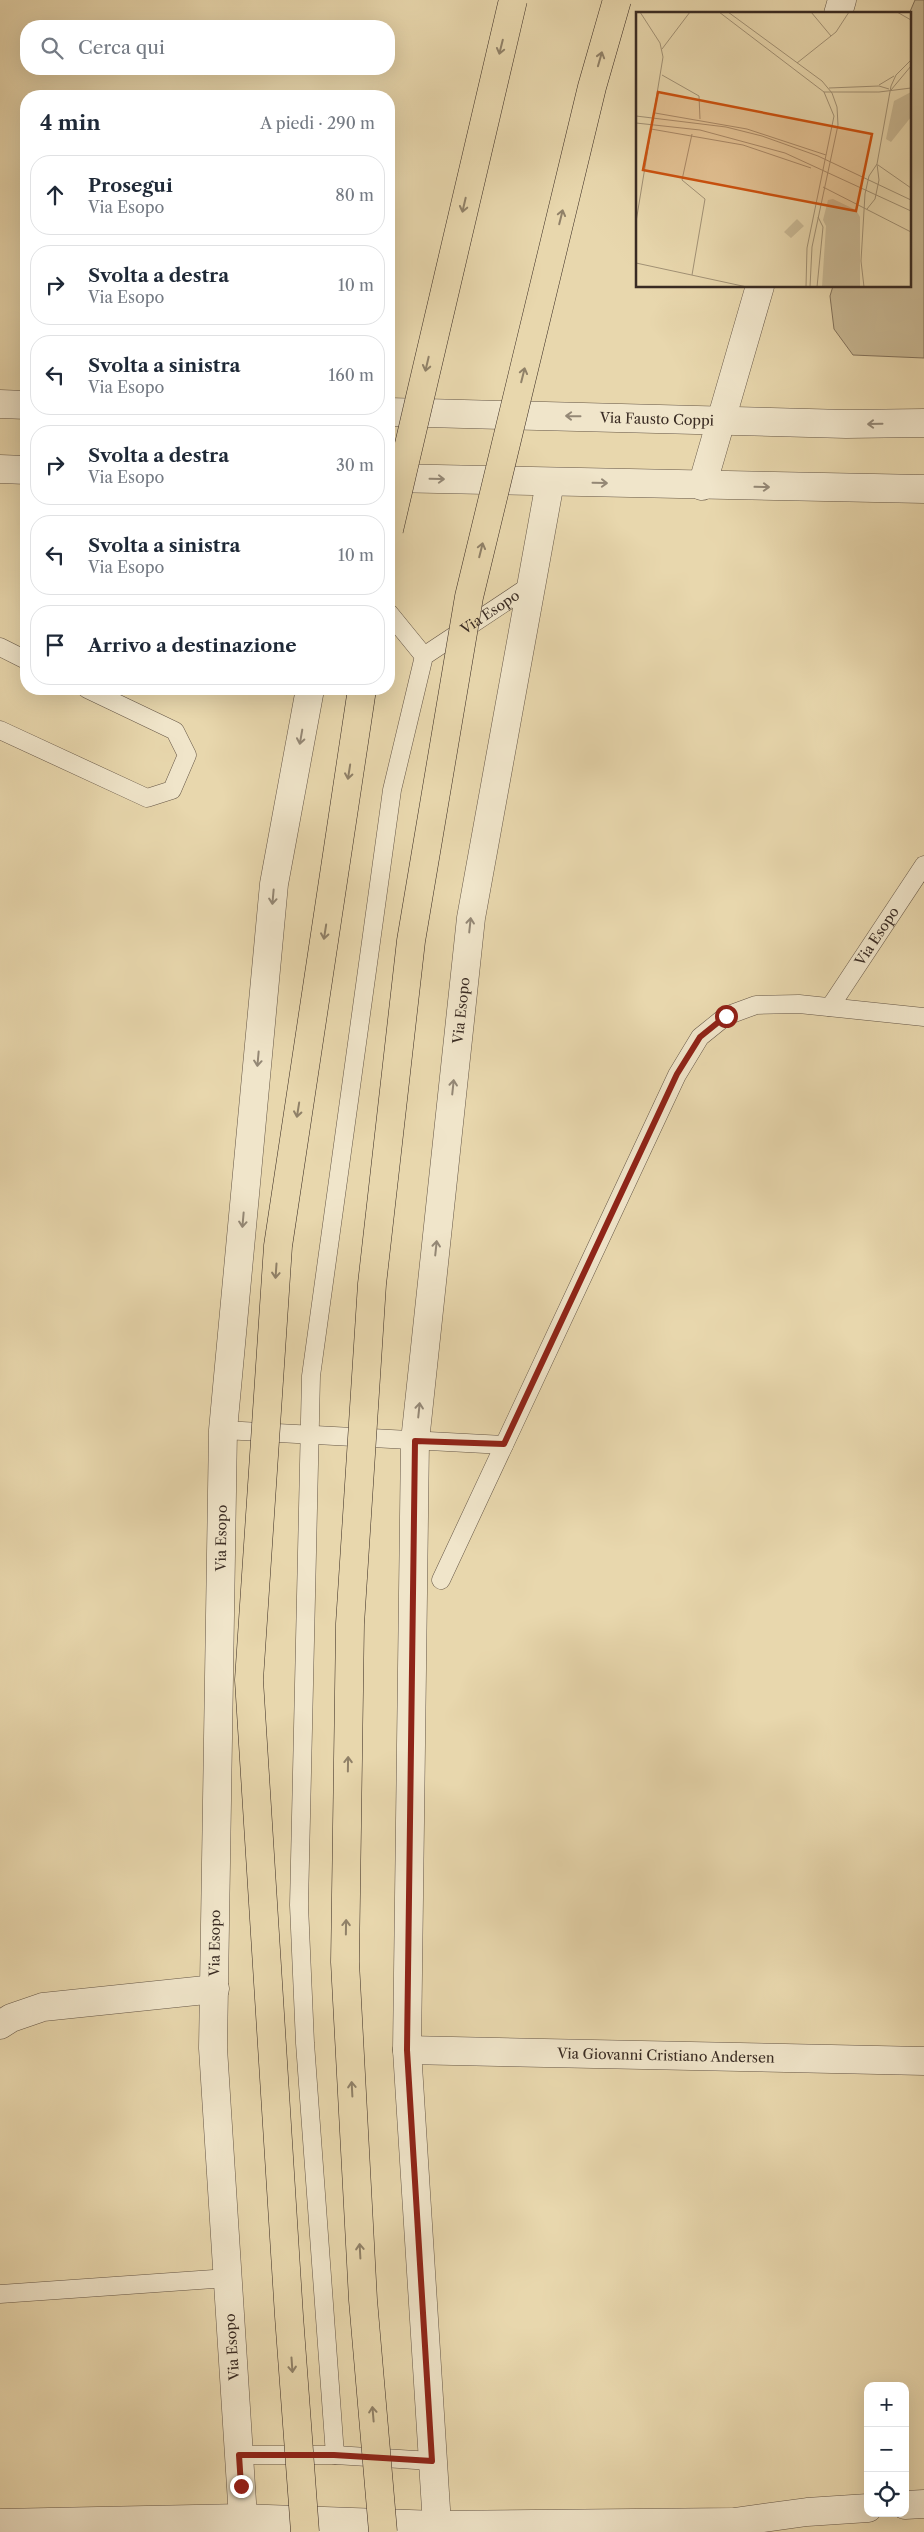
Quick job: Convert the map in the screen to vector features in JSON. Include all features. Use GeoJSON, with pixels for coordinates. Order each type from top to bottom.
{"type":"FeatureCollection","features":[{"type":"Feature","properties":{"kind":"highway"},"geometry":{"type":"LineString","coordinates":[[395,504],[513,0]]}},
{"type":"Feature","properties":{"kind":"highway"},"geometry":{"type":"LineString","coordinates":[[383,2532],[363,2300],[345,1962],[350,1624],[372,1284],[411,941],[469,597],[592,87],[617,0]]}},
{"type":"Feature","properties":{"kind":"highway"},"geometry":{"type":"LineString","coordinates":[[305,2532],[289,2316],[249,1680],[278,1246],[361,695]]}},
{"type":"Feature","properties":{"kind":"street"},"geometry":{"type":"LineString","coordinates":[[702,486],[759,288]]}},
{"type":"Feature","properties":{"kind":"street"},"geometry":{"type":"LineString","coordinates":[[0,404],[20,405]]}},
{"type":"Feature","properties":{"kind":"street","name":"Via Fausto Coppi"},"geometry":{"type":"LineString","coordinates":[[395,412],[721,419],[846,424],[924,423]]}},
{"type":"Feature","properties":{"kind":"street"},"geometry":{"type":"LineString","coordinates":[[0,469],[20,470]]}},
{"type":"Feature","properties":{"kind":"street"},"geometry":{"type":"LineString","coordinates":[[395,478],[702,486],[924,489]]}},
{"type":"Feature","properties":{"kind":"street","name":"Via Esopo"},"geometry":{"type":"LineString","coordinates":[[437,2525],[407,2050],[415,1441],[471,918],[550,482]]}},
{"type":"Feature","properties":{"kind":"street","name":"Via Esopo"},"geometry":{"type":"LineString","coordinates":[[243,2518],[214,2048],[223,1430],[274,884],[309,695]]}},
{"type":"Feature","properties":{"kind":"street"},"geometry":{"type":"LineString","coordinates":[[0,2025],[11,2018],[43,2007],[215,1988]]}},
{"type":"Feature","properties":{"kind":"street","name":"Via Giovanni Cristiano Andersen"},"geometry":{"type":"LineString","coordinates":[[407,2050],[924,2061]]}},
{"type":"Feature","properties":{"kind":"street"},"geometry":{"type":"LineString","coordinates":[[909,2505],[924,2504]]}},
{"type":"Feature","properties":{"kind":"street"},"geometry":{"type":"LineString","coordinates":[[0,2523],[243,2518],[437,2525],[735,2527],[807,2512],[864,2508]]}},
{"type":"Feature","properties":{"kind":"lane","name":"Via Esopo"},"geometry":{"type":"LineString","coordinates":[[424,656],[531,585]]}},
{"type":"Feature","properties":{"kind":"lane"},"geometry":{"type":"LineString","coordinates":[[334,2455],[305,2043],[299,1905],[311,1376],[390,800],[424,656],[395,621]]}},
{"type":"Feature","properties":{"kind":"lane"},"geometry":{"type":"LineString","coordinates":[[0,647],[20,657]]}},
{"type":"Feature","properties":{"kind":"lane"},"geometry":{"type":"LineString","coordinates":[[0,730],[147,798],[172,790],[187,755],[175,731],[100,695]]}},
{"type":"Feature","properties":{"kind":"lane","name":"Via Esopo"},"geometry":{"type":"LineString","coordinates":[[830,1007],[924,865]]}},
{"type":"Feature","properties":{"kind":"lane"},"geometry":{"type":"LineString","coordinates":[[441,1580],[677,1074],[700,1037],[726,1016],[756,1005],[799,1004],[924,1017]]}},
{"type":"Feature","properties":{"kind":"lane"},"geometry":{"type":"LineString","coordinates":[[223,1430],[504,1444]]}},
{"type":"Feature","properties":{"kind":"lane"},"geometry":{"type":"LineString","coordinates":[[0,2294],[228,2278]]}},
{"type":"Feature","properties":{"kind":"lane"},"geometry":{"type":"LineString","coordinates":[[239,2455],[334,2455],[432,2461]]}},
{"type":"Feature","properties":{"kind":"shaded area"},"geometry":{"type":"Polygon","coordinates":[[[915,0],[924,0],[924,358],[853,355],[834,329],[830,296],[832,288],[912,288],[912,12],[910,12],[915,0]]]}},
{"type":"Feature","properties":{"kind":"route"},"geometry":{"type":"LineString","coordinates":[[241,2486],[239,2455],[334,2455],[432,2461],[407,2050],[415,1441],[504,1444],[677,1074],[700,1037],[726,1016]]}}]}
